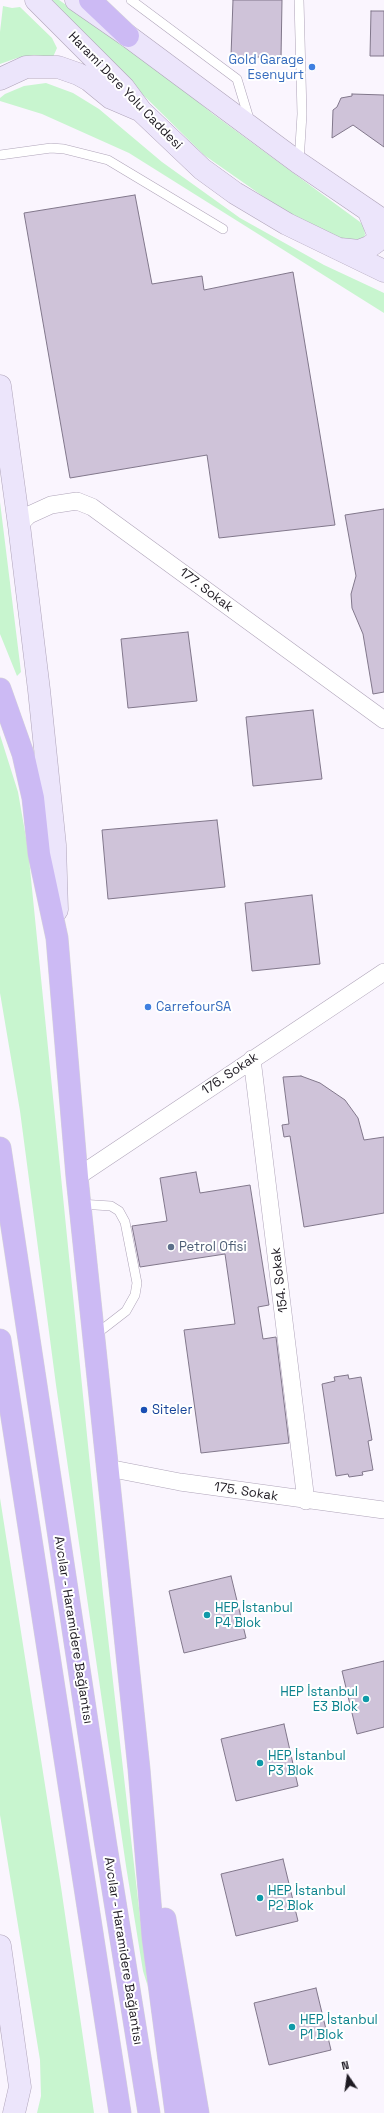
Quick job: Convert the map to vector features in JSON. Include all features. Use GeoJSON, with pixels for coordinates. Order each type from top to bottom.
{"type":"FeatureCollection","features":[{"type":"Feature","properties":{"kind":"highway"},"geometry":{"type":"LineString","coordinates":[[90,0],[128,36]]}},
{"type":"Feature","properties":{"kind":"highway"},"geometry":{"type":"LineString","coordinates":[[0,689],[23,754],[33,798],[39,854],[57,938],[77,1177],[140,1769],[153,1938],[176,2113]]}},
{"type":"Feature","properties":{"kind":"highway","name":"Avcılar - Haramidere Bağlantısı"},"geometry":{"type":"LineString","coordinates":[[0,1148],[105,1840],[149,2113]]}},
{"type":"Feature","properties":{"kind":"highway","name":"Avcılar - Haramidere Bağlantısı"},"geometry":{"type":"LineString","coordinates":[[0,1340],[120,2113]]}},
{"type":"Feature","properties":{"kind":"highway"},"geometry":{"type":"LineString","coordinates":[[0,1434],[22,1564],[32,1601],[44,1628]]}},
{"type":"Feature","properties":{"kind":"highway"},"geometry":{"type":"LineString","coordinates":[[140,1769],[198,2113]]}},
{"type":"Feature","properties":{"kind":"highway"},"geometry":{"type":"LineString","coordinates":[[106,2113],[104,2093],[108,2040]]}},
{"type":"Feature","properties":{"kind":"main road","name":"Harami Dere Yolu Caddesi"},"geometry":{"type":"LineString","coordinates":[[36,0],[124,88],[141,110],[202,169],[235,193],[287,224],[384,271]]}},
{"type":"Feature","properties":{"kind":"main road"},"geometry":{"type":"LineString","coordinates":[[76,0],[128,36],[299,163],[376,217],[378,234],[376,242],[370,247],[359,251],[339,248]]}},
{"type":"Feature","properties":{"kind":"main road"},"geometry":{"type":"LineString","coordinates":[[0,79],[26,67],[58,67],[78,74],[89,80],[111,98],[141,110]]}},
{"type":"Feature","properties":{"kind":"main road"},"geometry":{"type":"LineString","coordinates":[[0,386],[19,525],[55,845],[57,938]]}},
{"type":"Feature","properties":{"kind":"main road"},"geometry":{"type":"LineString","coordinates":[[0,1946],[20,2087],[14,2113]]}},
{"type":"Feature","properties":{"kind":"street","name":"177. Sokak"},"geometry":{"type":"LineString","coordinates":[[19,525],[29,515],[51,505],[77,501],[92,507],[384,720]]}},
{"type":"Feature","properties":{"kind":"street","name":"176. Sokak"},"geometry":{"type":"LineString","coordinates":[[77,1177],[384,972]]}},
{"type":"Feature","properties":{"kind":"street","name":"154. Sokak"},"geometry":{"type":"LineString","coordinates":[[252,1059],[306,1501]]}},
{"type":"Feature","properties":{"kind":"street","name":"175. Sokak"},"geometry":{"type":"LineString","coordinates":[[108,1468],[146,1476],[306,1501],[384,1510]]}},
{"type":"Feature","properties":{"kind":"lane"},"geometry":{"type":"LineString","coordinates":[[131,0],[144,4],[237,79],[252,129]]}},
{"type":"Feature","properties":{"kind":"lane"},"geometry":{"type":"LineString","coordinates":[[299,0],[302,114],[299,163]]}},
{"type":"Feature","properties":{"kind":"lane"},"geometry":{"type":"LineString","coordinates":[[0,155],[51,148],[64,149],[108,160],[223,229]]}},
{"type":"Feature","properties":{"kind":"lane"},"geometry":{"type":"LineString","coordinates":[[80,1204],[111,1206],[119,1211],[125,1222],[137,1283],[135,1295],[126,1311],[94,1336]]}},
{"type":"Feature","properties":{"kind":"green space"},"geometry":{"type":"Polygon","coordinates":[[[52,0],[59,0],[145,59],[213,114],[360,222],[364,226],[365,235],[363,239],[351,244],[284,211],[204,155],[120,72],[52,0]]]}},
{"type":"Feature","properties":{"kind":"green space"},"geometry":{"type":"Polygon","coordinates":[[[3,6],[12,8],[20,7],[52,38],[57,48],[53,57],[34,55],[17,58],[0,64],[0,32],[3,6]]]}},
{"type":"Feature","properties":{"kind":"green space"},"geometry":{"type":"Polygon","coordinates":[[[46,83],[73,93],[99,109],[162,162],[240,218],[324,265],[384,293],[384,313],[129,153],[42,114],[0,101],[0,98],[5,94],[24,86],[46,83]]]}},
{"type":"Feature","properties":{"kind":"green space"},"geometry":{"type":"Polygon","coordinates":[[[0,502],[21,672],[17,676],[0,634],[0,502]]]}},
{"type":"Feature","properties":{"kind":"green space"},"geometry":{"type":"Polygon","coordinates":[[[0,735],[18,792],[28,849],[103,1594],[148,1987],[143,1971],[126,1866],[56,1385],[20,1111],[0,993],[0,735]]]}},
{"type":"Feature","properties":{"kind":"green space"},"geometry":{"type":"Polygon","coordinates":[[[0,1498],[61,1887],[94,2113],[37,2113],[41,2096],[40,2060],[0,1815],[0,1498]]]}},
{"type":"Feature","properties":{"kind":"building"},"geometry":{"type":"Polygon","coordinates":[[[233,0],[282,0],[281,58],[231,56],[233,0]]]}},
{"type":"Feature","properties":{"kind":"building"},"geometry":{"type":"Polygon","coordinates":[[[371,11],[384,11],[384,56],[370,56],[371,11]]]}},
{"type":"Feature","properties":{"kind":"building"},"geometry":{"type":"Polygon","coordinates":[[[352,94],[384,95],[384,147],[353,125],[332,138],[333,110],[337,107],[341,98],[352,96],[352,94]]]}},
{"type":"Feature","properties":{"kind":"building"},"geometry":{"type":"Polygon","coordinates":[[[135,195],[152,284],[202,276],[204,290],[293,272],[335,525],[219,538],[207,455],[70,478],[24,213],[135,195]]]}},
{"type":"Feature","properties":{"kind":"building"},"geometry":{"type":"Polygon","coordinates":[[[384,509],[384,692],[373,694],[363,634],[352,608],[351,594],[356,576],[345,515],[384,509]]]}},
{"type":"Feature","properties":{"kind":"building"},"geometry":{"type":"Polygon","coordinates":[[[188,632],[197,701],[128,708],[121,639],[188,632]]]}},
{"type":"Feature","properties":{"kind":"building"},"geometry":{"type":"Polygon","coordinates":[[[313,710],[322,779],[253,786],[246,717],[313,710]]]}},
{"type":"Feature","properties":{"kind":"building"},"geometry":{"type":"Polygon","coordinates":[[[217,820],[225,887],[108,899],[102,830],[217,820]]]}},
{"type":"Feature","properties":{"kind":"building"},"geometry":{"type":"Polygon","coordinates":[[[312,895],[320,964],[252,971],[245,903],[312,895]]]}},
{"type":"Feature","properties":{"kind":"building"},"geometry":{"type":"Polygon","coordinates":[[[301,1076],[320,1083],[345,1100],[358,1118],[364,1140],[384,1137],[384,1213],[304,1227],[290,1136],[284,1137],[282,1125],[289,1124],[283,1077],[301,1076]]]}},
{"type":"Feature","properties":{"kind":"building"},"geometry":{"type":"Polygon","coordinates":[[[196,1172],[200,1193],[250,1185],[269,1305],[258,1307],[263,1339],[276,1337],[289,1443],[201,1453],[184,1330],[235,1324],[225,1254],[140,1267],[132,1226],[167,1221],[160,1178],[196,1172]]]}},
{"type":"Feature","properties":{"kind":"building"},"geometry":{"type":"Polygon","coordinates":[[[348,1375],[349,1379],[361,1377],[372,1440],[368,1441],[373,1470],[362,1472],[363,1475],[349,1477],[348,1474],[336,1476],[322,1384],[335,1381],[334,1377],[348,1375]]]}},
{"type":"Feature","properties":{"kind":"building","name":"HEP İstanbul P4 Blok"},"geometry":{"type":"Polygon","coordinates":[[[231,1576],[246,1638],[184,1653],[169,1591],[231,1576]]]}},
{"type":"Feature","properties":{"kind":"building","name":"HEP İstanbul E3 Blok"},"geometry":{"type":"Polygon","coordinates":[[[384,1661],[384,1727],[357,1734],[342,1671],[384,1661]]]}},
{"type":"Feature","properties":{"kind":"building","name":"HEP İstanbul P3 Blok"},"geometry":{"type":"Polygon","coordinates":[[[284,1724],[298,1786],[236,1801],[221,1739],[284,1724]]]}},
{"type":"Feature","properties":{"kind":"building","name":"HEP İstanbul P2 Blok"},"geometry":{"type":"Polygon","coordinates":[[[283,1859],[298,1921],[236,1936],[221,1874],[283,1859]]]}},
{"type":"Feature","properties":{"kind":"building","name":"HEP İstanbul P1 Blok"},"geometry":{"type":"Polygon","coordinates":[[[316,1988],[331,2050],[269,2065],[254,2003],[316,1988]]]}},
{"type":"Feature","properties":{"kind":"place","name":"Gold Garage Esenyurt"},"geometry":{"type":"Point","coordinates":[312,67]}},
{"type":"Feature","properties":{"kind":"place","name":"CarrefourSA"},"geometry":{"type":"Point","coordinates":[148,1007]}},
{"type":"Feature","properties":{"kind":"place","name":"Petrol Ofisi"},"geometry":{"type":"Point","coordinates":[171,1247]}},
{"type":"Feature","properties":{"kind":"place","name":"Siteler"},"geometry":{"type":"Point","coordinates":[144,1410]}},
{"type":"Feature","properties":{"kind":"place","name":"HEP İstanbul P4 Blok"},"geometry":{"type":"Point","coordinates":[207,1615]}},
{"type":"Feature","properties":{"kind":"place","name":"HEP İstanbul E3 Blok"},"geometry":{"type":"Point","coordinates":[366,1699]}},
{"type":"Feature","properties":{"kind":"place","name":"HEP İstanbul P3 Blok"},"geometry":{"type":"Point","coordinates":[260,1763]}},
{"type":"Feature","properties":{"kind":"place","name":"HEP İstanbul P2 Blok"},"geometry":{"type":"Point","coordinates":[260,1898]}},
{"type":"Feature","properties":{"kind":"place","name":"HEP İstanbul P1 Blok"},"geometry":{"type":"Point","coordinates":[292,2027]}}]}
